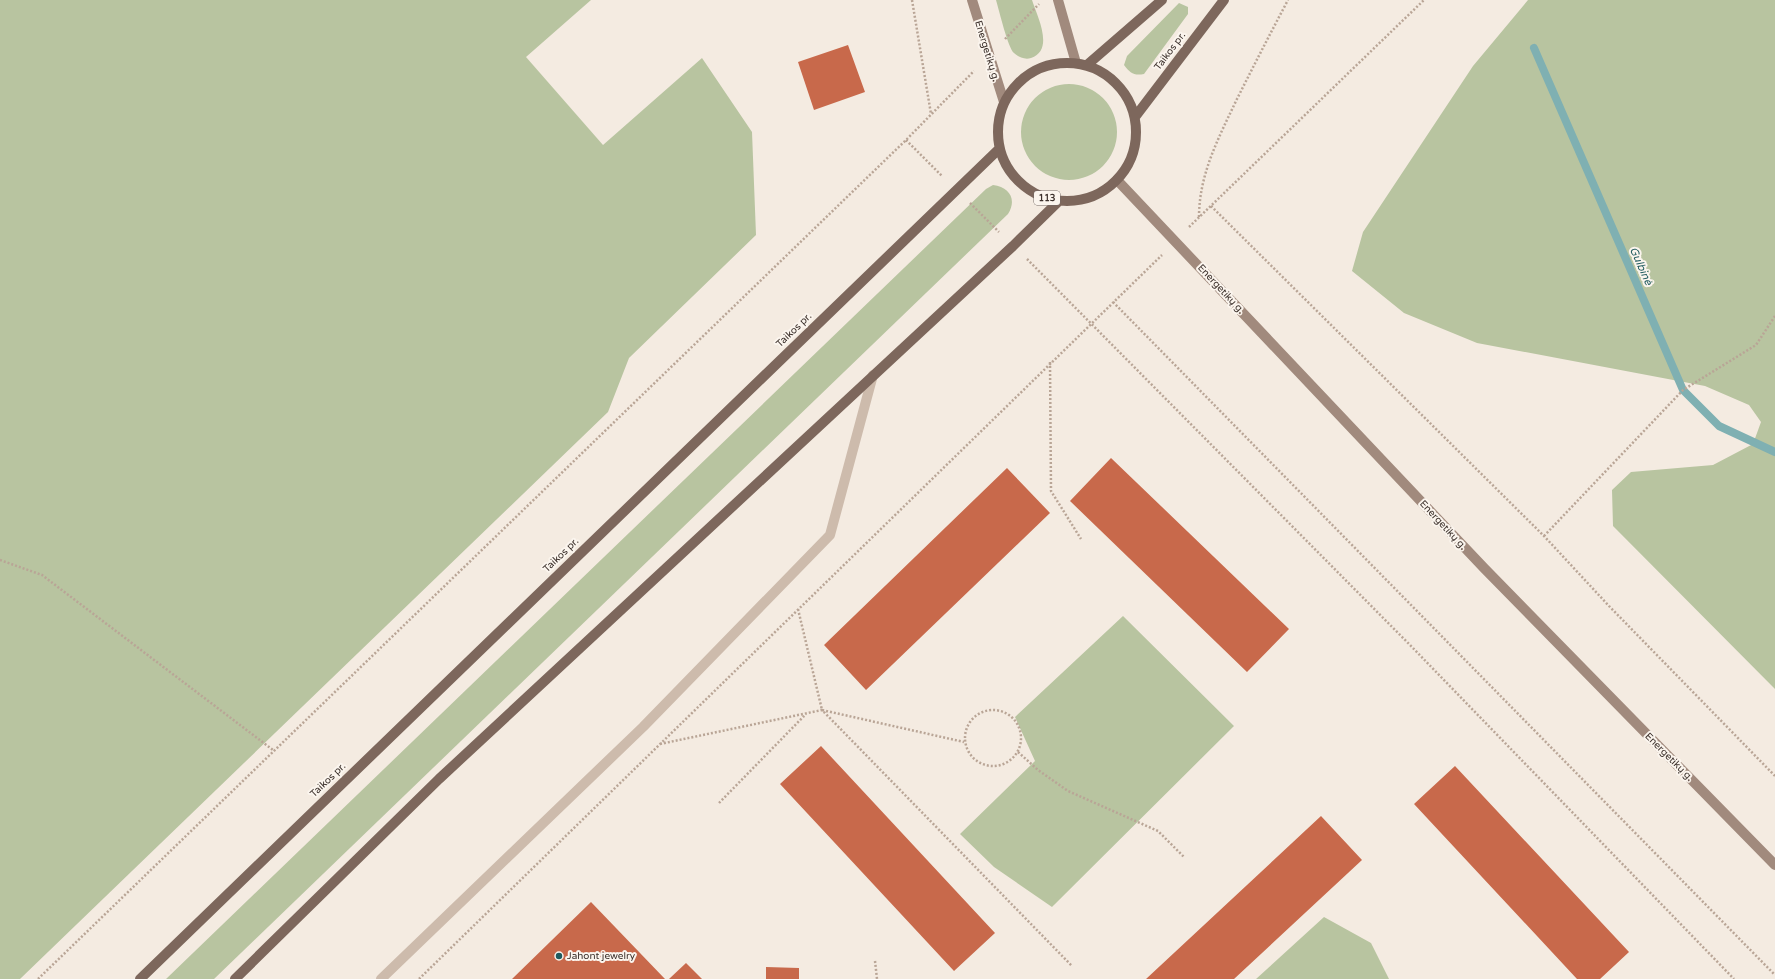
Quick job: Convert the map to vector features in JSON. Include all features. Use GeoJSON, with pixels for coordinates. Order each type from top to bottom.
{"type":"FeatureCollection","features":[{"type":"Feature","properties":{"kind":"main road"},"geometry":{"type":"LineString","coordinates":[[1087,65],[1162,0]]}},
{"type":"Feature","properties":{"kind":"main road","name":"Taikos pr."},"geometry":{"type":"LineString","coordinates":[[1135,117],[1224,0]]}},
{"type":"Feature","properties":{"kind":"main road","name":"113"},"geometry":{"type":"LineString","coordinates":[[1054,63],[1076,63],[1087,65],[1109,76],[1125,94],[1135,117],[1136,140],[1130,162],[1117,180],[1100,193],[1080,200],[1059,201],[1038,196],[1021,184],[1007,168],[999,149],[998,125],[1004,102],[1016,84],[1034,70],[1054,63]]}},
{"type":"Feature","properties":{"kind":"main road","name":"Taikos pr."},"geometry":{"type":"LineString","coordinates":[[140,979],[999,149]]}},
{"type":"Feature","properties":{"kind":"main road"},"geometry":{"type":"LineString","coordinates":[[235,979],[440,779],[1059,201]]}},
{"type":"Feature","properties":{"kind":"street","name":"Energetikų g."},"geometry":{"type":"LineString","coordinates":[[972,0],[1004,102]]}},
{"type":"Feature","properties":{"kind":"street"},"geometry":{"type":"LineString","coordinates":[[1058,0],[1076,63]]}},
{"type":"Feature","properties":{"kind":"street","name":"Energetikų g."},"geometry":{"type":"LineString","coordinates":[[1117,180],[1484,568],[1775,864]]}},
{"type":"Feature","properties":{"kind":"street"},"geometry":{"type":"LineString","coordinates":[[381,979],[643,726],[830,535],[873,375]]}},
{"type":"Feature","properties":{"kind":"path"},"geometry":{"type":"LineString","coordinates":[[912,0],[931,114]]}},
{"type":"Feature","properties":{"kind":"path"},"geometry":{"type":"LineString","coordinates":[[38,979],[931,114],[1043,0]]}},
{"type":"Feature","properties":{"kind":"path"},"geometry":{"type":"LineString","coordinates":[[1199,218],[1199,197],[1211,154],[1253,66],[1288,0]]}},
{"type":"Feature","properties":{"kind":"path"},"geometry":{"type":"LineString","coordinates":[[419,979],[1050,362],[1424,0]]}},
{"type":"Feature","properties":{"kind":"path"},"geometry":{"type":"LineString","coordinates":[[1211,206],[1544,536],[1609,606],[1775,776]]}},
{"type":"Feature","properties":{"kind":"path"},"geometry":{"type":"LineString","coordinates":[[1113,302],[1775,975]]}},
{"type":"Feature","properties":{"kind":"path"},"geometry":{"type":"LineString","coordinates":[[1544,536],[1683,390],[1756,344],[1775,316]]}},
{"type":"Feature","properties":{"kind":"path"},"geometry":{"type":"LineString","coordinates":[[1090,324],[1410,645],[1734,978]]}},
{"type":"Feature","properties":{"kind":"path"},"geometry":{"type":"LineString","coordinates":[[1050,362],[1051,491],[1081,539]]}},
{"type":"Feature","properties":{"kind":"path"},"geometry":{"type":"LineString","coordinates":[[0,560],[42,575],[273,750]]}},
{"type":"Feature","properties":{"kind":"path"},"geometry":{"type":"LineString","coordinates":[[798,608],[822,710],[1072,966]]}},
{"type":"Feature","properties":{"kind":"path"},"geometry":{"type":"LineString","coordinates":[[660,744],[822,710],[964,742]]}},
{"type":"Feature","properties":{"kind":"path"},"geometry":{"type":"LineString","coordinates":[[987,710],[1000,710],[1010,714],[1020,731],[1021,741],[1018,752],[1011,760],[1003,765],[985,766],[976,761],[968,752],[964,742],[964,733],[970,720],[987,710]]}},
{"type":"Feature","properties":{"kind":"path"},"geometry":{"type":"LineString","coordinates":[[718,803],[806,714]]}},
{"type":"Feature","properties":{"kind":"path"},"geometry":{"type":"LineString","coordinates":[[1018,752],[1038,770],[1068,791],[1158,831],[1184,857]]}},
{"type":"Feature","properties":{"kind":"path"},"geometry":{"type":"LineString","coordinates":[[875,961],[877,979]]}},
{"type":"Feature","properties":{"kind":"path"},"geometry":{"type":"LineString","coordinates":[[1729,979],[1734,978]]}},
{"type":"Feature","properties":{"kind":"green space"},"geometry":{"type":"Polygon","coordinates":[[[0,0],[591,0],[526,57],[603,145],[702,58],[752,132],[756,235],[629,358],[608,412],[20,979],[0,979],[0,0]]]}},
{"type":"Feature","properties":{"kind":"green space"},"geometry":{"type":"Polygon","coordinates":[[[996,0],[1032,0],[1040,23],[1043,40],[1042,48],[1038,54],[1026,59],[1014,53],[1006,37],[996,0]]]}},
{"type":"Feature","properties":{"kind":"green space"},"geometry":{"type":"Polygon","coordinates":[[[1528,0],[1775,0],[1775,689],[1613,526],[1612,490],[1631,472],[1713,465],[1753,444],[1761,422],[1749,405],[1705,386],[1477,343],[1404,313],[1352,271],[1363,232],[1473,66],[1528,0]]]}},
{"type":"Feature","properties":{"kind":"green space"},"geometry":{"type":"Polygon","coordinates":[[[1179,3],[1188,7],[1188,14],[1144,74],[1138,75],[1130,72],[1124,65],[1127,56],[1179,3]]]}},
{"type":"Feature","properties":{"kind":"green space"},"geometry":{"type":"Polygon","coordinates":[[[1069,84],[1087,88],[1103,98],[1113,114],[1117,132],[1113,150],[1103,166],[1087,176],[1069,180],[1051,176],[1035,166],[1025,150],[1021,132],[1025,114],[1035,98],[1051,88],[1069,84]]]}},
{"type":"Feature","properties":{"kind":"green space"},"geometry":{"type":"Polygon","coordinates":[[[993,185],[1004,188],[1008,191],[1012,199],[1012,204],[1008,214],[214,979],[166,979],[986,189],[993,185]]]}},
{"type":"Feature","properties":{"kind":"green space"},"geometry":{"type":"Polygon","coordinates":[[[1123,616],[1234,726],[1052,907],[994,867],[960,834],[1035,761],[1015,717],[1123,616]]]}},
{"type":"Feature","properties":{"kind":"green space"},"geometry":{"type":"Polygon","coordinates":[[[1324,917],[1371,943],[1389,979],[1256,979],[1324,917]]]}},
{"type":"Feature","properties":{"kind":"building"},"geometry":{"type":"Polygon","coordinates":[[[848,45],[865,92],[814,110],[798,62],[848,45]]]}},
{"type":"Feature","properties":{"kind":"building"},"geometry":{"type":"Polygon","coordinates":[[[1111,458],[1289,629],[1247,672],[1070,501],[1111,458]]]}},
{"type":"Feature","properties":{"kind":"building"},"geometry":{"type":"Polygon","coordinates":[[[1007,468],[1050,513],[866,690],[824,645],[1007,468]]]}},
{"type":"Feature","properties":{"kind":"building"},"geometry":{"type":"Polygon","coordinates":[[[821,746],[995,933],[954,971],[780,784],[821,746]]]}},
{"type":"Feature","properties":{"kind":"building"},"geometry":{"type":"Polygon","coordinates":[[[1455,766],[1629,952],[1600,979],[1577,979],[1414,804],[1455,766]]]}},
{"type":"Feature","properties":{"kind":"building"},"geometry":{"type":"Polygon","coordinates":[[[1321,816],[1362,860],[1234,979],[1146,979],[1321,816]]]}},
{"type":"Feature","properties":{"kind":"building"},"geometry":{"type":"Polygon","coordinates":[[[591,902],[665,979],[512,979],[591,902]]]}},
{"type":"Feature","properties":{"kind":"building"},"geometry":{"type":"Polygon","coordinates":[[[686,963],[702,979],[669,979],[686,963]]]}},
{"type":"Feature","properties":{"kind":"building"},"geometry":{"type":"Polygon","coordinates":[[[766,967],[799,968],[799,979],[766,979],[766,967]]]}},
{"type":"Feature","properties":{"kind":"waterway","name":"Gulbinė"},"geometry":{"type":"LineString","coordinates":[[1534,48],[1683,390],[1719,426],[1775,452]]}},
{"type":"Feature","properties":{"kind":"place","name":"Jahont jewelry"},"geometry":{"type":"Point","coordinates":[559,956]}}]}
